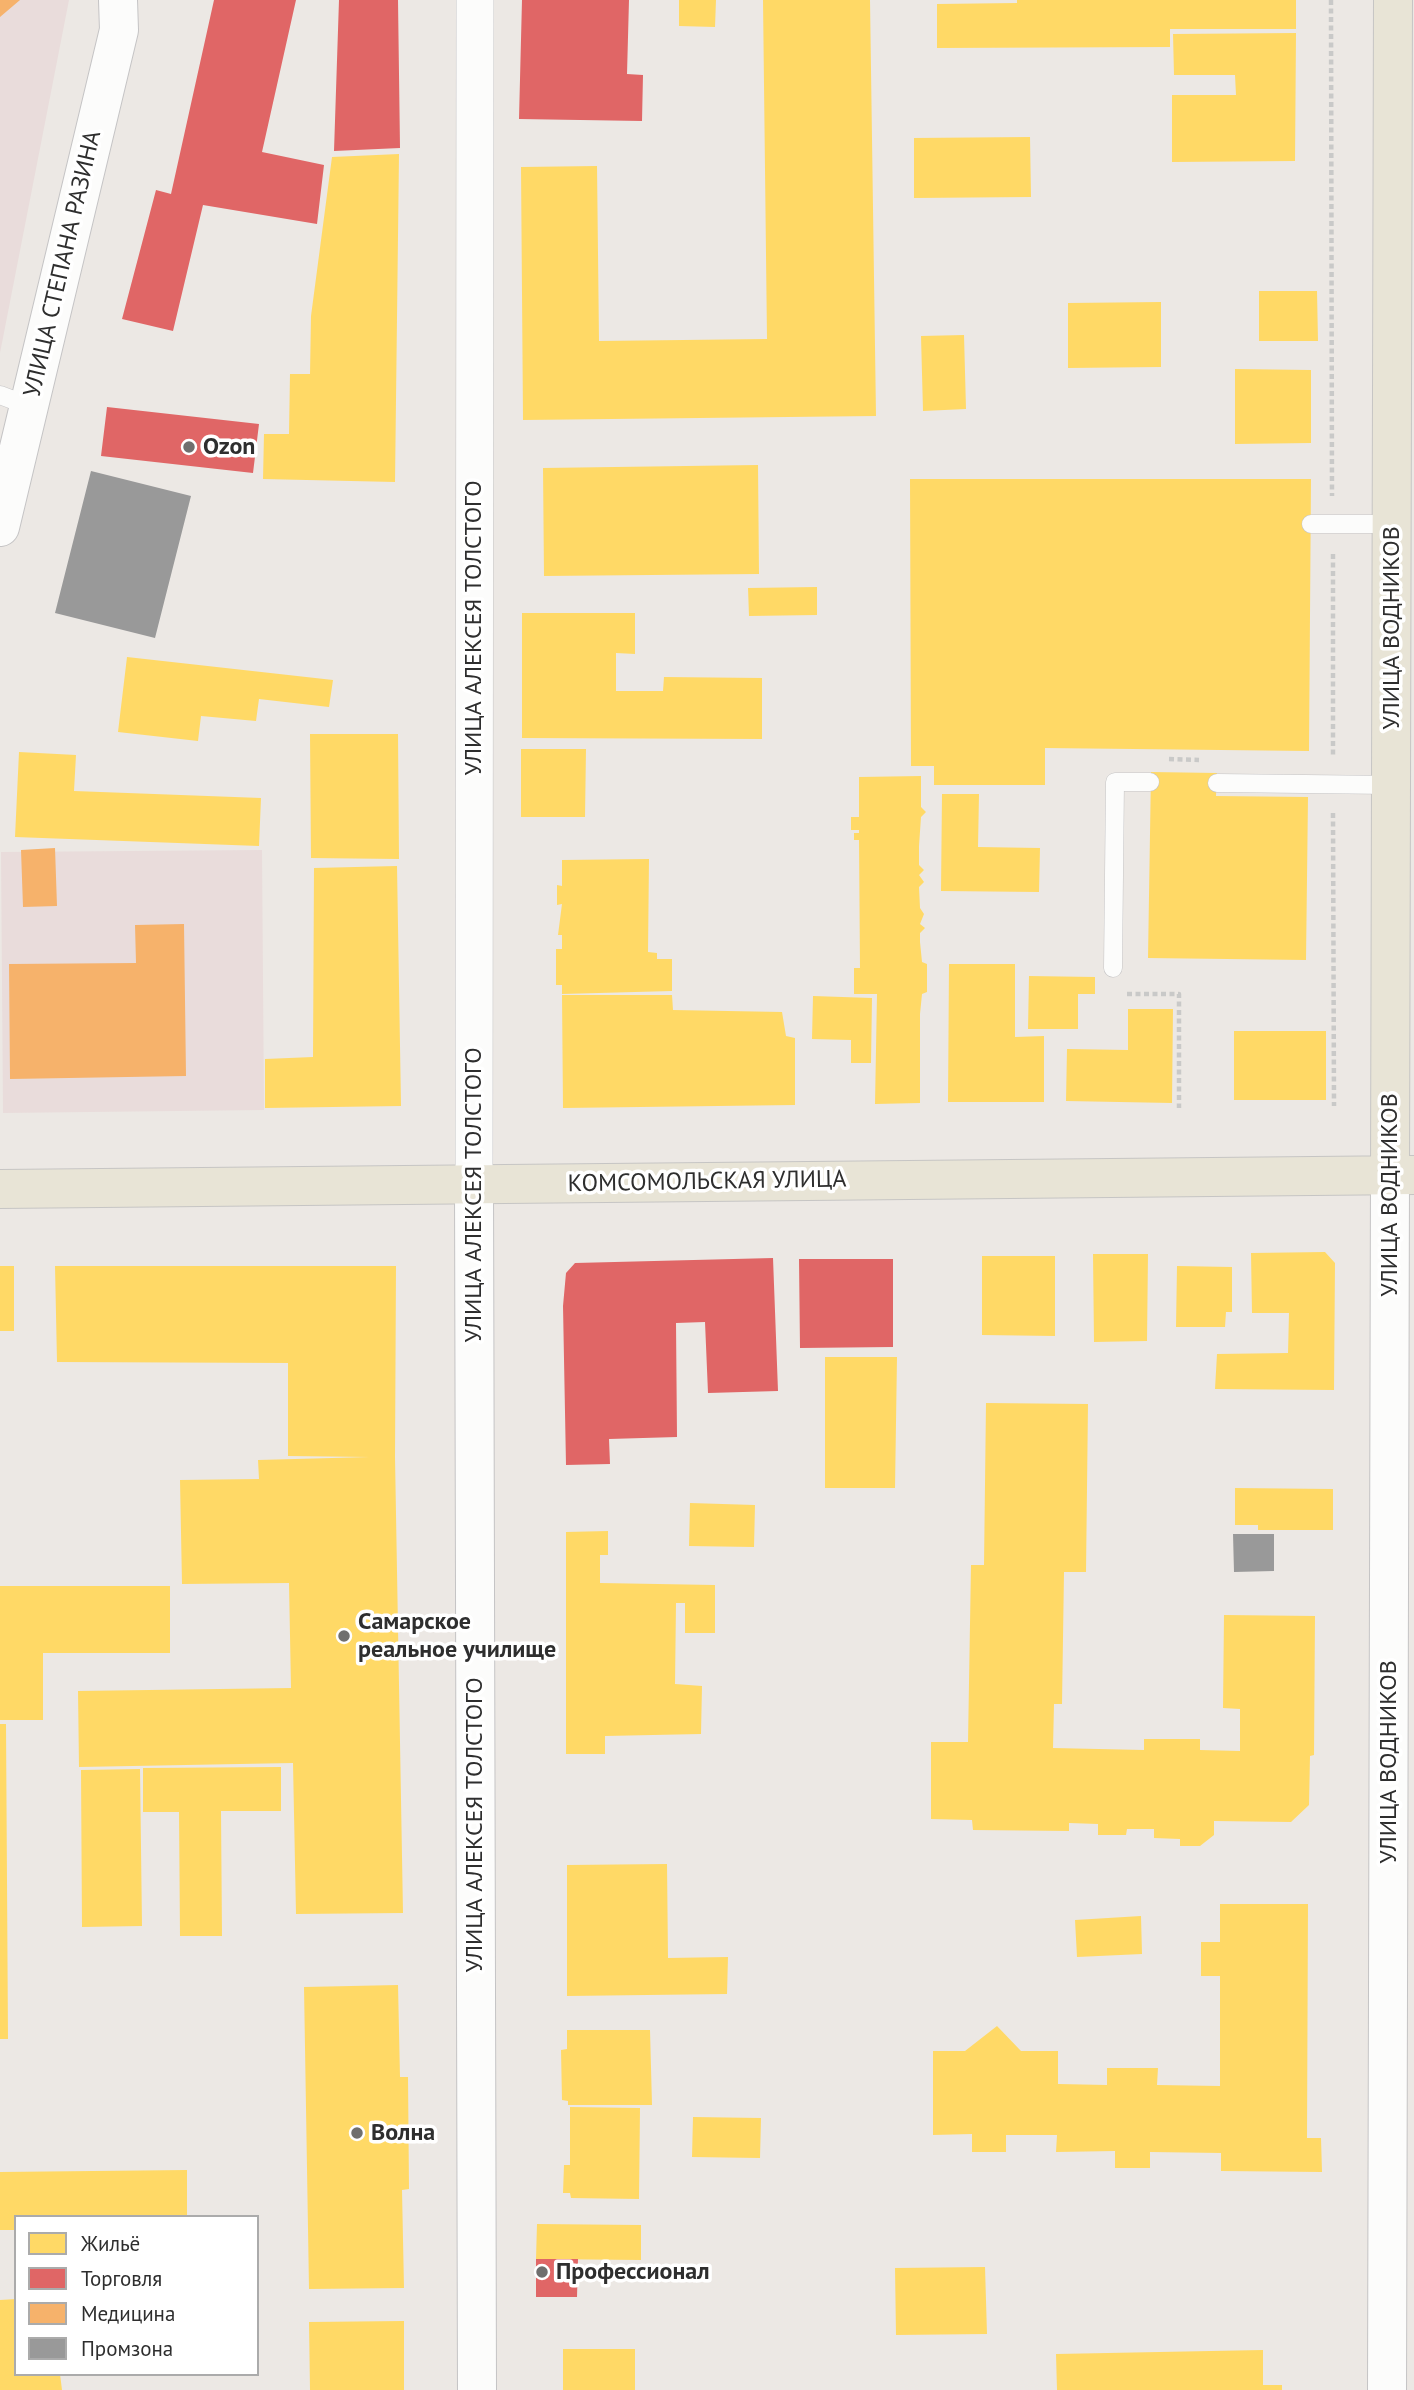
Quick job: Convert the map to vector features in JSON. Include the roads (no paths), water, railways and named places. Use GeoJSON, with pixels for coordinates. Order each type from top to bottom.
{"type":"FeatureCollection","features":[{"type":"Feature","properties":{"kind":"main road","name":"УЛИЦА СТЕПАНА РАЗИНА"},"geometry":{"type":"LineString","coordinates":[[0,527],[14,400],[119,30],[118,0]]}},
{"type":"Feature","properties":{"kind":"main road","name":"УЛИЦА ВОДНИКОВ"},"geometry":{"type":"LineString","coordinates":[[1387,2390],[1402,1175],[1391,785],[1393,0]]}},
{"type":"Feature","properties":{"kind":"main road","name":"КОМСОМОЛЬСКАЯ УЛИЦА"},"geometry":{"type":"LineString","coordinates":[[0,1189],[1402,1175]]}},
{"type":"Feature","properties":{"kind":"main road","name":"УЛИЦА АЛЕКСЕЯ ТОЛСТОГО"},"geometry":{"type":"LineString","coordinates":[[474,1185],[477,2390]]}},
{"type":"Feature","properties":{"kind":"street","name":"УЛИЦА АЛЕКСЕЯ ТОЛСТОГО"},"geometry":{"type":"LineString","coordinates":[[474,1185],[475,0]]}},
{"type":"Feature","properties":{"kind":"lane"},"geometry":{"type":"LineString","coordinates":[[1311,524],[1392,524]]}},
{"type":"Feature","properties":{"kind":"lane"},"geometry":{"type":"LineString","coordinates":[[1113,968],[1115,782],[1150,782]]}},
{"type":"Feature","properties":{"kind":"lane"},"geometry":{"type":"LineString","coordinates":[[1217,783],[1391,785]]}},
{"type":"Feature","properties":{"kind":"place","name":"Ozon"},"geometry":{"type":"Point","coordinates":[189,447]}},
{"type":"Feature","properties":{"kind":"place","name":"Самарское реальное училище"},"geometry":{"type":"Point","coordinates":[344,1636]}},
{"type":"Feature","properties":{"kind":"place","name":"Волна"},"geometry":{"type":"Point","coordinates":[357,2133]}},
{"type":"Feature","properties":{"kind":"place","name":"Профессионал"},"geometry":{"type":"Point","coordinates":[542,2272]}}]}
